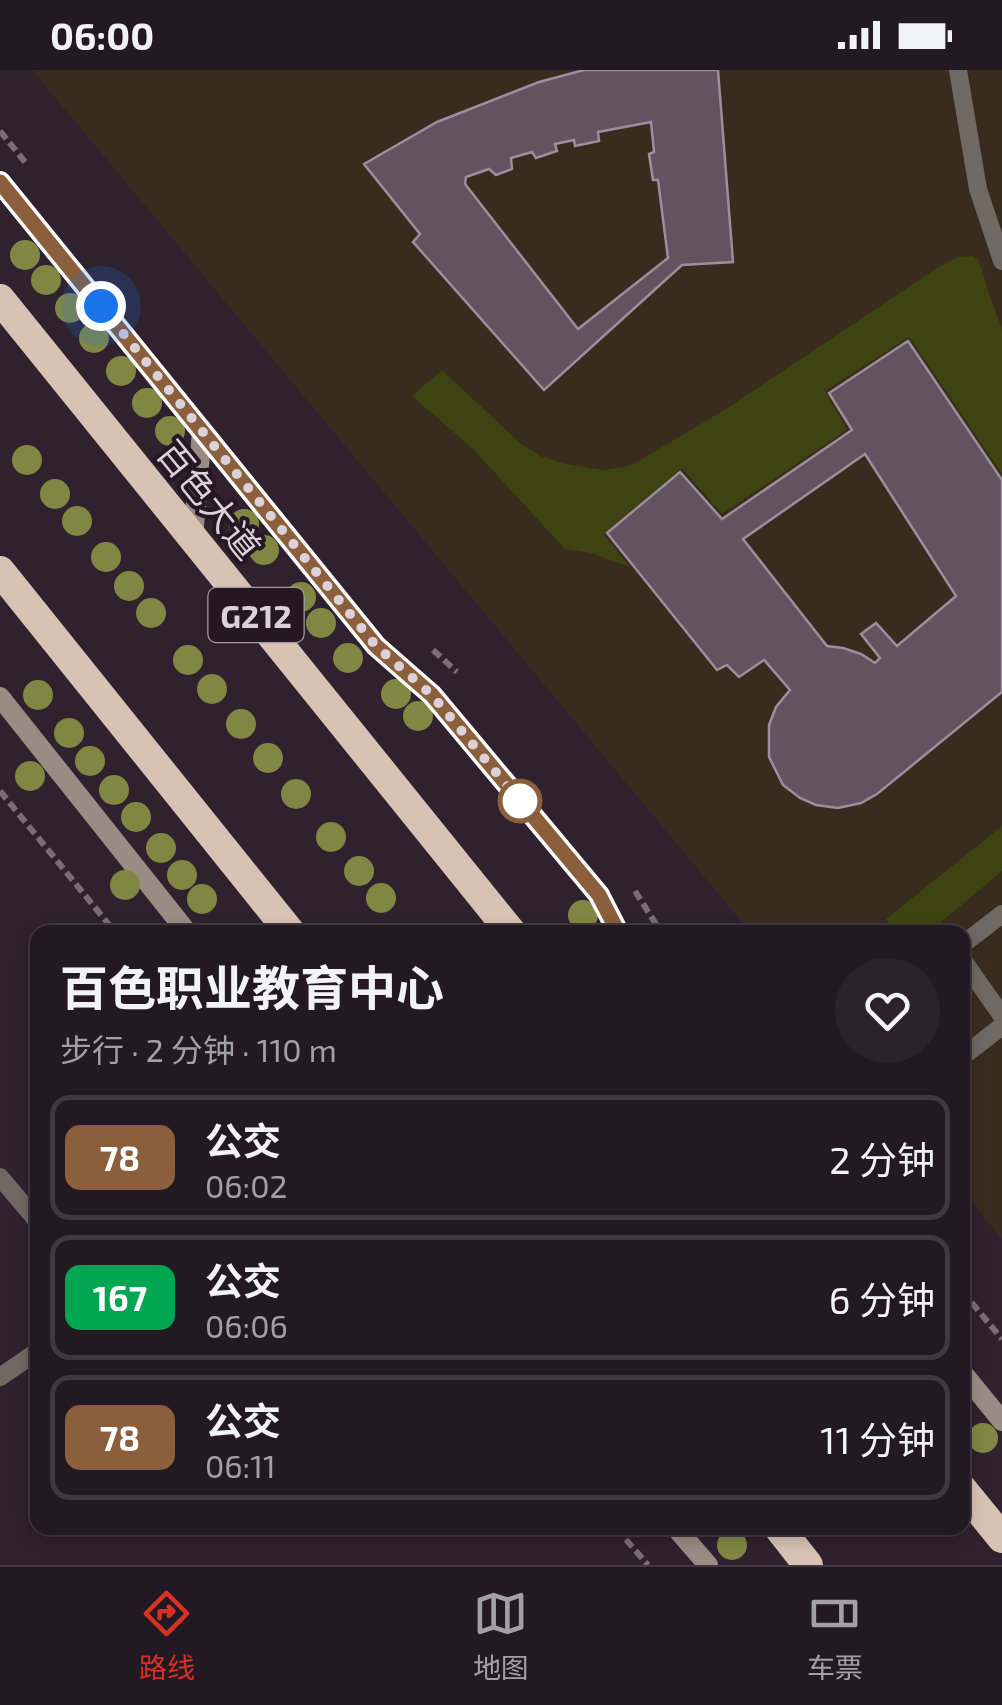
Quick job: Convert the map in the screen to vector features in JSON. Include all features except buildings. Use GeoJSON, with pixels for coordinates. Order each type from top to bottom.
{"type":"FeatureCollection","features":[{"type":"Feature","properties":{"kind":"highway","name":"百色大道"},"geometry":{"type":"LineString","coordinates":[[0,299],[505,925]]}},
{"type":"Feature","properties":{"kind":"highway"},"geometry":{"type":"LineString","coordinates":[[0,571],[284,925]]}},
{"type":"Feature","properties":{"kind":"highway"},"geometry":{"type":"LineString","coordinates":[[970,1499],[1002,1538]]}},
{"type":"Feature","properties":{"kind":"highway"},"geometry":{"type":"LineString","coordinates":[[784,1535],[808,1565]]}},
{"type":"Feature","properties":{"kind":"street"},"geometry":{"type":"LineString","coordinates":[[0,182],[376,646],[432,695],[599,895],[614,925]]}},
{"type":"Feature","properties":{"kind":"street"},"geometry":{"type":"LineString","coordinates":[[193,538],[202,431]]}},
{"type":"Feature","properties":{"kind":"street"},"geometry":{"type":"LineString","coordinates":[[0,697],[181,925]]}},
{"type":"Feature","properties":{"kind":"street"},"geometry":{"type":"LineString","coordinates":[[970,1382],[1002,1421]]}},
{"type":"Feature","properties":{"kind":"street"},"geometry":{"type":"LineString","coordinates":[[682,1535],[708,1565]]}},
{"type":"Feature","properties":{"kind":"lane"},"geometry":{"type":"LineString","coordinates":[[958,70],[978,188],[1002,261]]}},
{"type":"Feature","properties":{"kind":"lane"},"geometry":{"type":"LineString","coordinates":[[970,940],[1002,914]]}},
{"type":"Feature","properties":{"kind":"lane"},"geometry":{"type":"LineString","coordinates":[[970,970],[1002,1016]]}},
{"type":"Feature","properties":{"kind":"lane"},"geometry":{"type":"LineString","coordinates":[[970,1051],[1002,1026]]}},
{"type":"Feature","properties":{"kind":"lane"},"geometry":{"type":"LineString","coordinates":[[0,1177],[30,1213]]}},
{"type":"Feature","properties":{"kind":"lane"},"geometry":{"type":"LineString","coordinates":[[0,1377],[30,1356]]}},
{"type":"Feature","properties":{"kind":"path"},"geometry":{"type":"LineString","coordinates":[[0,131],[37,176]]}},
{"type":"Feature","properties":{"kind":"path"},"geometry":{"type":"LineString","coordinates":[[422,641],[463,680]]}},
{"type":"Feature","properties":{"kind":"path"},"geometry":{"type":"LineString","coordinates":[[0,792],[108,925]]}},
{"type":"Feature","properties":{"kind":"path"},"geometry":{"type":"LineString","coordinates":[[631,884],[656,925]]}},
{"type":"Feature","properties":{"kind":"path"},"geometry":{"type":"LineString","coordinates":[[970,1300],[1002,1340]]}},
{"type":"Feature","properties":{"kind":"path"},"geometry":{"type":"LineString","coordinates":[[622,1535],[648,1565]]}},
{"type":"Feature","properties":{"kind":"shaded area"},"geometry":{"type":"Polygon","coordinates":[[[32,70],[1002,70],[1002,1239],[970,1200],[970,925],[744,925],[32,70]]]}},
{"type":"Feature","properties":{"kind":"green space"},"geometry":{"type":"Polygon","coordinates":[[[973,256],[979,260],[1002,329],[1002,474],[909,337],[825,391],[847,430],[722,514],[682,468],[603,534],[630,567],[591,553],[565,549],[473,449],[412,396],[442,370],[521,444],[540,456],[603,470],[630,466],[726,409],[937,268],[958,257],[973,256]]]}},
{"type":"Feature","properties":{"kind":"green space"},"geometry":{"type":"Polygon","coordinates":[[[1002,826],[1002,871],[938,925],[890,925],[886,919],[1002,826]]]}},
{"type":"Feature","properties":{"kind":"bus line","name":"78"},"geometry":{"type":"LineString","coordinates":[[0,182],[376,646],[432,695],[599,895],[614,925]]}},
{"type":"Feature","properties":{"kind":"route"},"geometry":{"type":"LineString","coordinates":[[101,306],[376,646],[432,695],[527,810],[520,801]]}}]}
